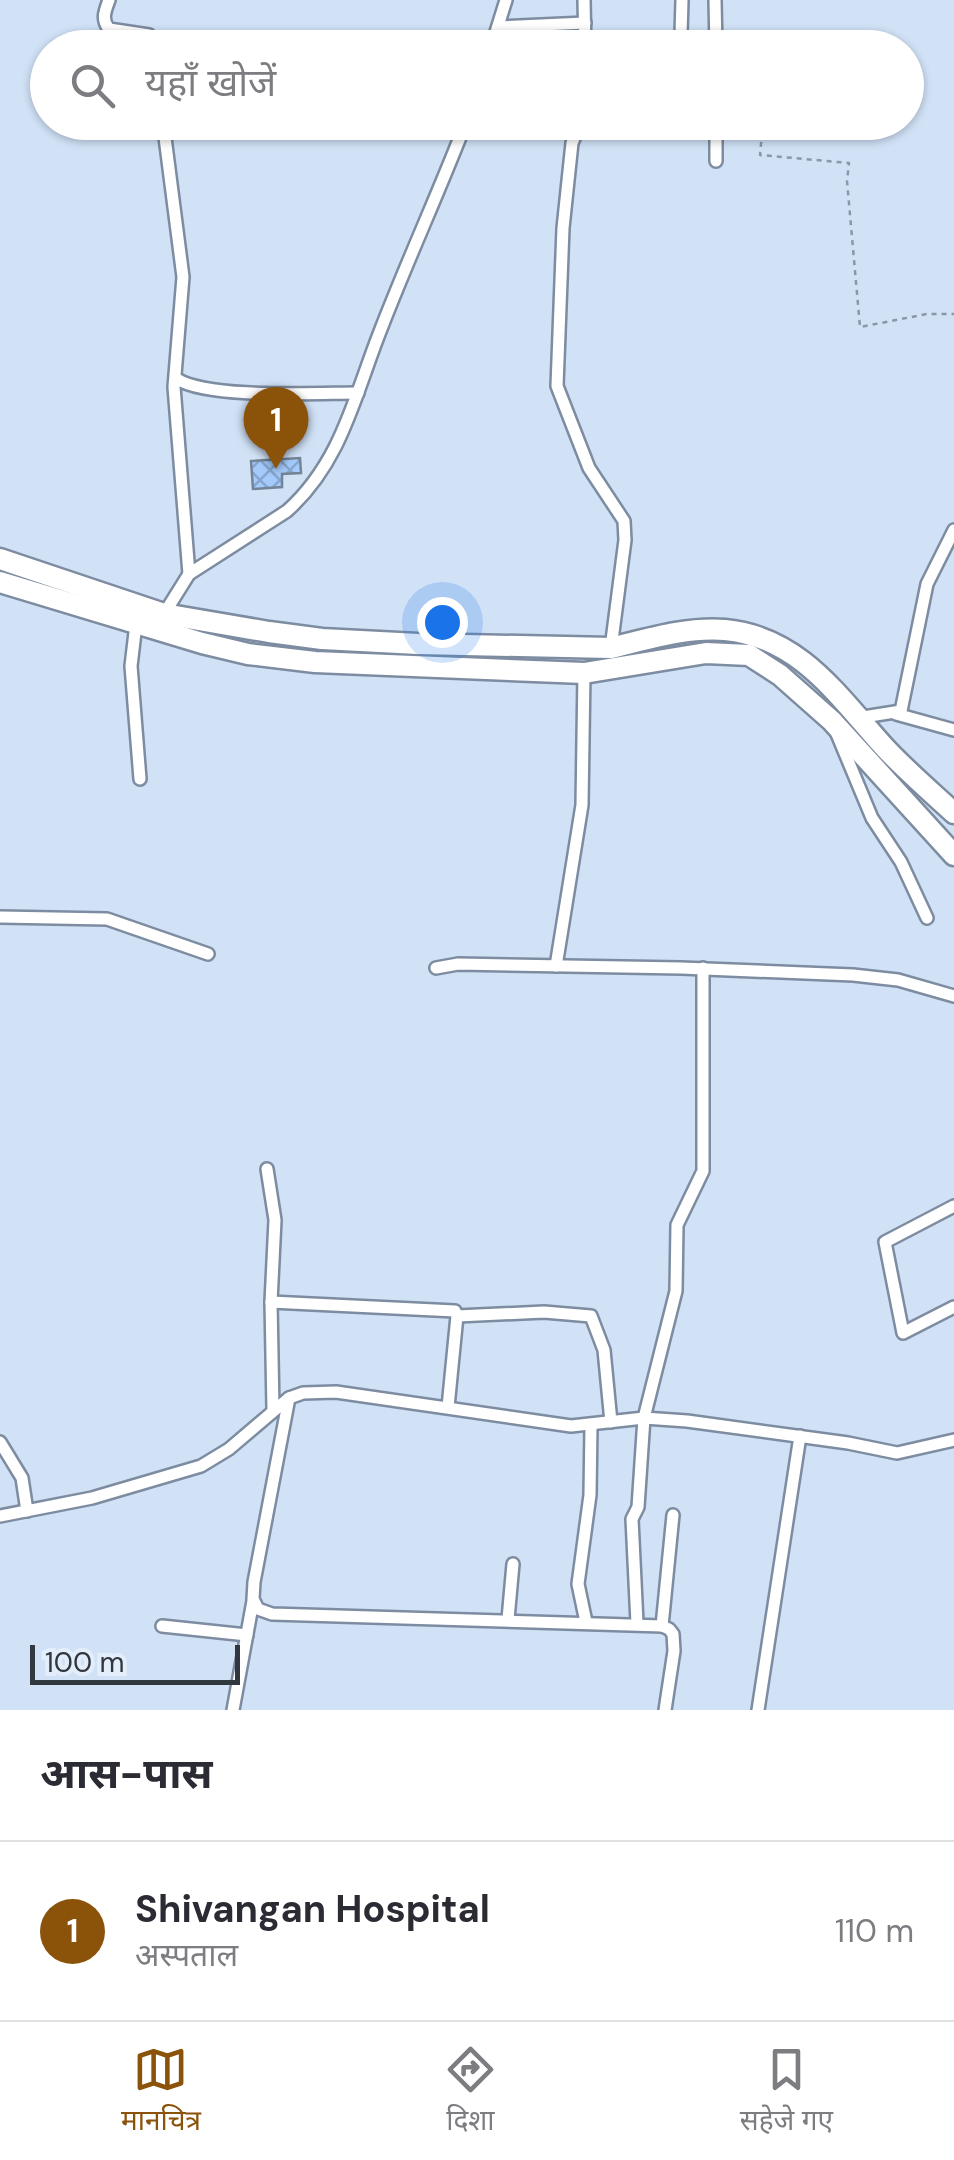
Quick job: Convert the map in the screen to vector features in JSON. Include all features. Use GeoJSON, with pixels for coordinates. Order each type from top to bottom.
{"type":"FeatureCollection","features":[{"type":"Feature","properties":{"kind":"highway"},"geometry":{"type":"LineString","coordinates":[[0,558],[152,623],[322,639],[611,648],[696,630],[743,633],[778,645],[820,673],[899,762],[954,813]]}},
{"type":"Feature","properties":{"kind":"highway"},"geometry":{"type":"LineString","coordinates":[[0,582],[152,623],[248,654],[315,662],[584,673],[706,653],[749,655],[780,675],[832,721],[954,855]]}},
{"type":"Feature","properties":{"kind":"street"},"geometry":{"type":"LineString","coordinates":[[110,0],[104,22],[116,30]]}},
{"type":"Feature","properties":{"kind":"street"},"geometry":{"type":"LineString","coordinates":[[497,30],[506,0]]}},
{"type":"Feature","properties":{"kind":"street"},"geometry":{"type":"LineString","coordinates":[[584,0],[585,30]]}},
{"type":"Feature","properties":{"kind":"street"},"geometry":{"type":"LineString","coordinates":[[681,30],[682,0]]}},
{"type":"Feature","properties":{"kind":"street"},"geometry":{"type":"LineString","coordinates":[[716,0],[716,30]]}},
{"type":"Feature","properties":{"kind":"street"},"geometry":{"type":"LineString","coordinates":[[498,26],[585,23]]}},
{"type":"Feature","properties":{"kind":"street"},"geometry":{"type":"LineString","coordinates":[[165,140],[183,278],[174,387],[189,574]]}},
{"type":"Feature","properties":{"kind":"street"},"geometry":{"type":"LineString","coordinates":[[140,778],[131,666],[152,623],[189,574],[287,511],[328,462],[344,435],[380,330],[459,140]]}},
{"type":"Feature","properties":{"kind":"street"},"geometry":{"type":"LineString","coordinates":[[573,140],[563,228],[557,386],[589,468],[624,520],[625,540],[611,648]]}},
{"type":"Feature","properties":{"kind":"street"},"geometry":{"type":"LineString","coordinates":[[716,140],[716,161]]}},
{"type":"Feature","properties":{"kind":"street"},"geometry":{"type":"LineString","coordinates":[[177,379],[223,390],[358,393]]}},
{"type":"Feature","properties":{"kind":"street"},"geometry":{"type":"LineString","coordinates":[[896,714],[904,706],[927,584],[954,530]]}},
{"type":"Feature","properties":{"kind":"street"},"geometry":{"type":"LineString","coordinates":[[556,966],[582,805],[584,673]]}},
{"type":"Feature","properties":{"kind":"street"},"geometry":{"type":"LineString","coordinates":[[857,718],[896,714],[954,730]]}},
{"type":"Feature","properties":{"kind":"street"},"geometry":{"type":"LineString","coordinates":[[832,721],[872,818],[901,862],[927,918]]}},
{"type":"Feature","properties":{"kind":"street"},"geometry":{"type":"LineString","coordinates":[[0,917],[106,919],[208,954]]}},
{"type":"Feature","properties":{"kind":"street"},"geometry":{"type":"LineString","coordinates":[[436,968],[458,964],[853,974],[898,980],[954,996]]}},
{"type":"Feature","properties":{"kind":"street"},"geometry":{"type":"LineString","coordinates":[[637,1624],[632,1519],[638,1507],[644,1418],[676,1291],[677,1225],[703,1171],[704,968]]}},
{"type":"Feature","properties":{"kind":"street"},"geometry":{"type":"LineString","coordinates":[[267,1169],[275,1220],[271,1302],[273,1410]]}},
{"type":"Feature","properties":{"kind":"street"},"geometry":{"type":"LineString","coordinates":[[954,1206],[886,1242],[904,1333],[954,1306]]}},
{"type":"Feature","properties":{"kind":"street"},"geometry":{"type":"LineString","coordinates":[[271,1302],[455,1311],[448,1407]]}},
{"type":"Feature","properties":{"kind":"street"},"geometry":{"type":"LineString","coordinates":[[457,1316],[544,1312],[592,1316],[604,1350],[611,1422]]}},
{"type":"Feature","properties":{"kind":"street"},"geometry":{"type":"LineString","coordinates":[[0,1516],[92,1498],[201,1466],[229,1449],[288,1398],[302,1393],[336,1392],[571,1426],[644,1418],[800,1436],[897,1453],[954,1440]]}},
{"type":"Feature","properties":{"kind":"street"},"geometry":{"type":"LineString","coordinates":[[234,1710],[288,1398]]}},
{"type":"Feature","properties":{"kind":"street"},"geometry":{"type":"LineString","coordinates":[[586,1622],[578,1584],[590,1495],[591,1426]]}},
{"type":"Feature","properties":{"kind":"street"},"geometry":{"type":"LineString","coordinates":[[758,1710],[800,1436]]}},
{"type":"Feature","properties":{"kind":"street"},"geometry":{"type":"LineString","coordinates":[[0,1442],[22,1478],[28,1511]]}},
{"type":"Feature","properties":{"kind":"street"},"geometry":{"type":"LineString","coordinates":[[662,1626],[673,1515]]}},
{"type":"Feature","properties":{"kind":"street"},"geometry":{"type":"LineString","coordinates":[[508,1619],[513,1564]]}},
{"type":"Feature","properties":{"kind":"street"},"geometry":{"type":"LineString","coordinates":[[253,1599],[258,1610],[272,1614],[662,1626],[670,1629],[674,1641],[665,1710]]}},
{"type":"Feature","properties":{"kind":"street"},"geometry":{"type":"LineString","coordinates":[[162,1626],[247,1635]]}},
{"type":"Feature","properties":{"kind":"path"},"geometry":{"type":"LineString","coordinates":[[761,140],[760,155],[848,163],[860,327],[928,314],[954,314]]}},
{"type":"Feature","properties":{"kind":"building"},"geometry":{"type":"Polygon","coordinates":[[[300,458],[301,473],[282,474],[282,487],[253,489],[251,461],[300,458]]]}},
{"type":"Feature","properties":{"kind":"place","name":"Shivangan Hospital"},"geometry":{"type":"Point","coordinates":[276,469]}}]}
